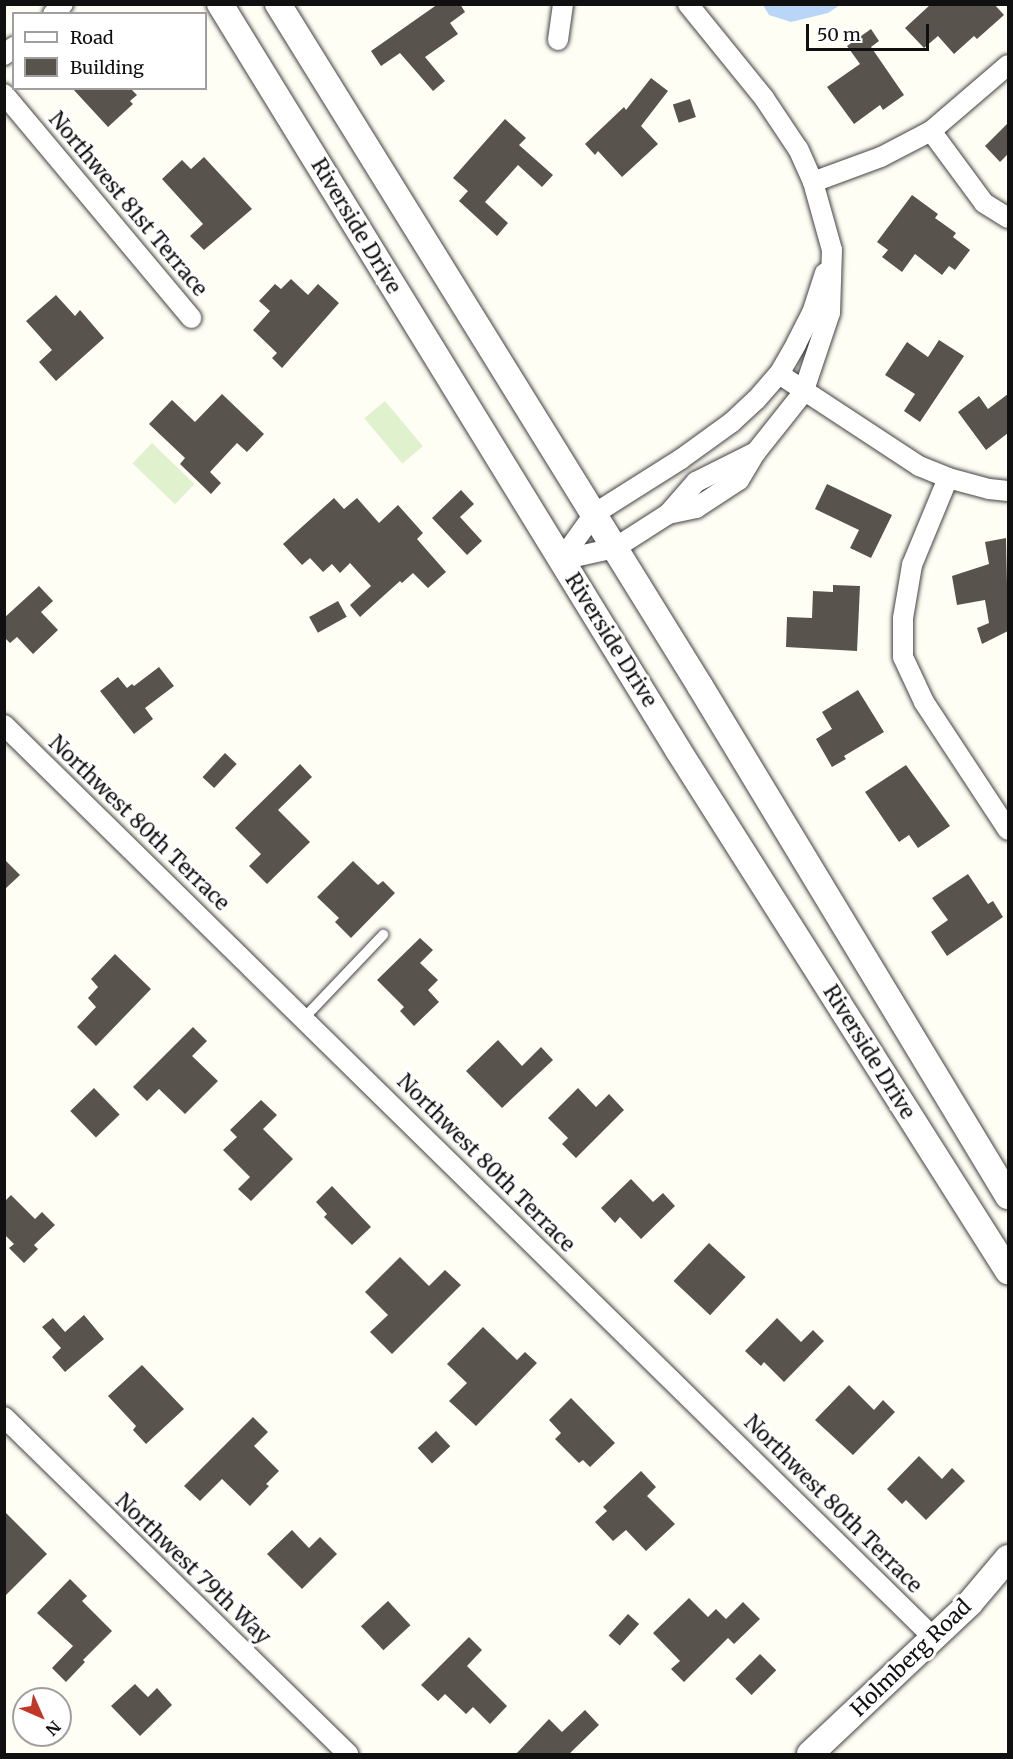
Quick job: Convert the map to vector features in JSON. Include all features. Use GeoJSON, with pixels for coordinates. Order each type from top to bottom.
{"type":"FeatureCollection","features":[{"type":"Feature","properties":{"kind":"street","name":"Riverside Drive"},"geometry":{"type":"LineString","coordinates":[[220,4],[685,760],[1008,1271]]}},
{"type":"Feature","properties":{"kind":"street","name":"Riverside Drive"},"geometry":{"type":"LineString","coordinates":[[278,4],[594,513],[1008,1196]]}},
{"type":"Feature","properties":{"kind":"street"},"geometry":{"type":"LineString","coordinates":[[558,40],[563,4]]}},
{"type":"Feature","properties":{"kind":"street"},"geometry":{"type":"LineString","coordinates":[[668,513],[696,508],[720,495],[740,480],[756,452],[804,393],[830,313],[832,250],[813,182],[798,149],[764,98],[688,4]]}},
{"type":"Feature","properties":{"kind":"street"},"geometry":{"type":"LineString","coordinates":[[813,182],[881,157],[931,131],[1008,65]]}},
{"type":"Feature","properties":{"kind":"street","name":"Northwest 81st Terrace"},"geometry":{"type":"LineString","coordinates":[[4,94],[191,318]]}},
{"type":"Feature","properties":{"kind":"street"},"geometry":{"type":"LineString","coordinates":[[931,131],[984,203],[1008,218]]}},
{"type":"Feature","properties":{"kind":"street"},"geometry":{"type":"LineString","coordinates":[[561,560],[594,513],[653,478],[708,439],[756,400],[779,374],[812,313],[832,250]]}},
{"type":"Feature","properties":{"kind":"street"},"geometry":{"type":"LineString","coordinates":[[779,374],[804,393],[919,465],[948,478],[989,489],[1008,491]]}},
{"type":"Feature","properties":{"kind":"street"},"geometry":{"type":"LineString","coordinates":[[708,439],[726,467]]}},
{"type":"Feature","properties":{"kind":"street"},"geometry":{"type":"LineString","coordinates":[[561,560],[615,548],[668,513],[696,482],[756,452]]}},
{"type":"Feature","properties":{"kind":"street"},"geometry":{"type":"LineString","coordinates":[[948,478],[912,565],[903,618],[903,657],[924,702],[1008,830]]}},
{"type":"Feature","properties":{"kind":"street","name":"Northwest 80th Terrace"},"geometry":{"type":"LineString","coordinates":[[4,724],[934,1638]]}},
{"type":"Feature","properties":{"kind":"street","name":"Northwest 79th Way"},"geometry":{"type":"LineString","coordinates":[[4,1417],[348,1755]]}},
{"type":"Feature","properties":{"kind":"street","name":"Holmberg Road"},"geometry":{"type":"LineString","coordinates":[[810,1755],[970,1603],[1008,1558]]}},
{"type":"Feature","properties":{"kind":"lane"},"geometry":{"type":"LineString","coordinates":[[304,1018],[383,935]]}},
{"type":"Feature","properties":{"kind":"green space"},"geometry":{"type":"Polygon","coordinates":[[[385,401],[423,446],[402,464],[364,418],[385,401]]]}},
{"type":"Feature","properties":{"kind":"green space"},"geometry":{"type":"Polygon","coordinates":[[[152,443],[194,484],[175,504],[133,463],[152,443]]]}},
{"type":"Feature","properties":{"kind":"water"},"geometry":{"type":"Polygon","coordinates":[[[763,5],[840,5],[828,13],[791,22],[769,15],[763,5]]]}},
{"type":"Feature","properties":{"kind":"building"},"geometry":{"type":"Polygon","coordinates":[[[438,4],[460,4],[465,12],[450,23],[458,34],[425,57],[445,81],[433,91],[400,53],[381,66],[371,51],[438,4]]]}},
{"type":"Feature","properties":{"kind":"building"},"geometry":{"type":"Polygon","coordinates":[[[931,4],[994,4],[1004,15],[977,39],[974,36],[954,54],[938,36],[924,48],[905,28],[931,4]]]}},
{"type":"Feature","properties":{"kind":"building"},"geometry":{"type":"Polygon","coordinates":[[[871,29],[879,41],[871,47],[904,95],[883,110],[880,105],[854,124],[827,87],[860,64],[847,46],[871,29]]]}},
{"type":"Feature","properties":{"kind":"building"},"geometry":{"type":"Polygon","coordinates":[[[651,78],[668,91],[641,126],[658,144],[622,177],[598,151],[595,155],[585,144],[624,107],[626,110],[651,78]]]}},
{"type":"Feature","properties":{"kind":"building"},"geometry":{"type":"Polygon","coordinates":[[[74,90],[132,90],[137,95],[130,101],[133,104],[108,127],[74,90]]]}},
{"type":"Feature","properties":{"kind":"building"},"geometry":{"type":"Polygon","coordinates":[[[690,99],[696,117],[679,123],[673,105],[690,99]]]}},
{"type":"Feature","properties":{"kind":"building"},"geometry":{"type":"Polygon","coordinates":[[[505,119],[526,138],[519,145],[553,175],[542,187],[518,165],[485,202],[508,223],[497,236],[459,201],[468,191],[453,178],[505,119]]]}},
{"type":"Feature","properties":{"kind":"building"},"geometry":{"type":"Polygon","coordinates":[[[1008,123],[1008,154],[1000,162],[985,146],[1008,123]]]}},
{"type":"Feature","properties":{"kind":"building"},"geometry":{"type":"Polygon","coordinates":[[[204,157],[252,209],[204,250],[190,236],[203,224],[162,179],[182,160],[191,169],[204,157]]]}},
{"type":"Feature","properties":{"kind":"building"},"geometry":{"type":"Polygon","coordinates":[[[912,195],[938,214],[935,218],[956,233],[953,237],[970,250],[955,270],[949,266],[942,275],[915,254],[902,272],[882,257],[888,250],[877,242],[912,195]]]}},
{"type":"Feature","properties":{"kind":"building"},"geometry":{"type":"Polygon","coordinates":[[[291,279],[308,295],[318,284],[339,303],[282,368],[272,358],[277,353],[253,330],[270,311],[259,301],[275,284],[281,289],[291,279]]]}},
{"type":"Feature","properties":{"kind":"building"},"geometry":{"type":"Polygon","coordinates":[[[56,295],[75,316],[80,310],[104,338],[56,381],[39,362],[52,350],[26,321],[56,295]]]}},
{"type":"Feature","properties":{"kind":"building"},"geometry":{"type":"Polygon","coordinates":[[[939,340],[964,356],[920,422],[904,411],[915,394],[885,375],[907,342],[928,357],[939,340]]]}},
{"type":"Feature","properties":{"kind":"building"},"geometry":{"type":"Polygon","coordinates":[[[222,394],[264,434],[247,452],[237,443],[210,472],[221,483],[211,494],[180,464],[185,458],[149,424],[172,400],[195,422],[222,394]]]}},
{"type":"Feature","properties":{"kind":"building"},"geometry":{"type":"Polygon","coordinates":[[[1008,394],[1008,433],[986,450],[958,412],[979,396],[988,409],[1008,394]]]}},
{"type":"Feature","properties":{"kind":"building"},"geometry":{"type":"Polygon","coordinates":[[[827,484],[892,515],[871,558],[850,548],[859,530],[815,509],[827,484]]]}},
{"type":"Feature","properties":{"kind":"building"},"geometry":{"type":"Polygon","coordinates":[[[461,490],[474,504],[460,517],[482,541],[467,555],[432,518],[461,490]]]}},
{"type":"Feature","properties":{"kind":"building"},"geometry":{"type":"Polygon","coordinates":[[[334,498],[344,509],[357,498],[379,523],[398,505],[423,533],[417,539],[446,572],[428,588],[413,573],[402,583],[400,581],[360,617],[350,605],[371,586],[350,563],[340,573],[332,564],[323,572],[310,558],[302,565],[283,544],[334,498]]]}},
{"type":"Feature","properties":{"kind":"building"},"geometry":{"type":"Polygon","coordinates":[[[1006,538],[1008,631],[982,644],[977,628],[989,623],[985,600],[957,605],[952,576],[989,564],[985,542],[1006,538]]]}},
{"type":"Feature","properties":{"kind":"building"},"geometry":{"type":"Polygon","coordinates":[[[833,585],[860,586],[857,651],[786,647],[787,617],[812,618],[813,591],[833,592],[833,585]]]}},
{"type":"Feature","properties":{"kind":"building"},"geometry":{"type":"Polygon","coordinates":[[[39,586],[53,601],[41,612],[58,630],[33,654],[17,637],[10,643],[4,637],[4,618],[39,586]]]}},
{"type":"Feature","properties":{"kind":"building"},"geometry":{"type":"Polygon","coordinates":[[[338,601],[347,617],[318,633],[309,617],[338,601]]]}},
{"type":"Feature","properties":{"kind":"building"},"geometry":{"type":"Polygon","coordinates":[[[159,667],[174,686],[145,708],[153,719],[134,734],[100,691],[118,677],[127,688],[132,684],[134,686],[159,667]]]}},
{"type":"Feature","properties":{"kind":"building"},"geometry":{"type":"Polygon","coordinates":[[[858,690],[884,732],[844,756],[846,759],[832,767],[816,739],[832,729],[822,712],[858,690]]]}},
{"type":"Feature","properties":{"kind":"building"},"geometry":{"type":"Polygon","coordinates":[[[225,753],[237,764],[214,788],[202,777],[225,753]]]}},
{"type":"Feature","properties":{"kind":"building"},"geometry":{"type":"Polygon","coordinates":[[[300,764],[312,777],[278,810],[310,842],[267,884],[249,866],[261,854],[235,828],[300,764]]]}},
{"type":"Feature","properties":{"kind":"building"},"geometry":{"type":"Polygon","coordinates":[[[906,765],[950,826],[918,848],[909,835],[899,842],[865,792],[906,765]]]}},
{"type":"Feature","properties":{"kind":"building"},"geometry":{"type":"Polygon","coordinates":[[[4,859],[20,875],[4,890],[4,859]]]}},
{"type":"Feature","properties":{"kind":"building"},"geometry":{"type":"Polygon","coordinates":[[[353,861],[378,885],[383,881],[395,893],[351,938],[335,922],[339,918],[317,897],[353,861]]]}},
{"type":"Feature","properties":{"kind":"building"},"geometry":{"type":"Polygon","coordinates":[[[968,874],[988,904],[993,901],[1003,917],[947,956],[931,932],[948,920],[932,898],[968,874]]]}},
{"type":"Feature","properties":{"kind":"building"},"geometry":{"type":"Polygon","coordinates":[[[420,938],[433,950],[420,963],[438,980],[428,990],[439,1002],[414,1026],[400,1011],[404,1007],[377,980],[420,938]]]}},
{"type":"Feature","properties":{"kind":"building"},"geometry":{"type":"Polygon","coordinates":[[[115,954],[151,989],[96,1046],[77,1027],[96,1007],[88,998],[98,987],[91,979],[115,954]]]}},
{"type":"Feature","properties":{"kind":"building"},"geometry":{"type":"Polygon","coordinates":[[[193,1027],[207,1041],[192,1056],[218,1081],[185,1114],[159,1089],[147,1101],[133,1087],[193,1027]]]}},
{"type":"Feature","properties":{"kind":"building"},"geometry":{"type":"Polygon","coordinates":[[[498,1040],[522,1066],[541,1047],[553,1060],[502,1108],[466,1071],[498,1040]]]}},
{"type":"Feature","properties":{"kind":"building"},"geometry":{"type":"Polygon","coordinates":[[[94,1088],[120,1115],[96,1138],[70,1111],[94,1088]]]}},
{"type":"Feature","properties":{"kind":"building"},"geometry":{"type":"Polygon","coordinates":[[[578,1088],[596,1107],[609,1094],[624,1110],[576,1158],[562,1144],[568,1138],[548,1118],[578,1088]]]}},
{"type":"Feature","properties":{"kind":"building"},"geometry":{"type":"Polygon","coordinates":[[[261,1100],[277,1115],[263,1129],[293,1159],[251,1201],[238,1189],[250,1177],[223,1150],[237,1137],[230,1130],[261,1100]]]}},
{"type":"Feature","properties":{"kind":"building"},"geometry":{"type":"Polygon","coordinates":[[[631,1179],[653,1202],[663,1193],[675,1206],[641,1239],[620,1217],[615,1223],[601,1208],[631,1179]]]}},
{"type":"Feature","properties":{"kind":"building"},"geometry":{"type":"Polygon","coordinates":[[[332,1186],[371,1227],[352,1245],[324,1217],[327,1214],[316,1202],[332,1186]]]}},
{"type":"Feature","properties":{"kind":"building"},"geometry":{"type":"Polygon","coordinates":[[[11,1195],[35,1219],[42,1212],[55,1225],[34,1245],[38,1249],[24,1263],[9,1248],[14,1244],[4,1234],[4,1202],[11,1195]]]}},
{"type":"Feature","properties":{"kind":"building"},"geometry":{"type":"Polygon","coordinates":[[[709,1243],[746,1277],[710,1315],[674,1281],[709,1243]]]}},
{"type":"Feature","properties":{"kind":"building"},"geometry":{"type":"Polygon","coordinates":[[[400,1257],[429,1286],[445,1270],[461,1285],[392,1354],[370,1332],[388,1315],[365,1292],[400,1257]]]}},
{"type":"Feature","properties":{"kind":"building"},"geometry":{"type":"Polygon","coordinates":[[[84,1315],[104,1339],[65,1372],[52,1357],[61,1348],[42,1327],[53,1318],[65,1332],[84,1315]]]}},
{"type":"Feature","properties":{"kind":"building"},"geometry":{"type":"Polygon","coordinates":[[[777,1318],[801,1342],[813,1330],[824,1341],[784,1382],[764,1362],[761,1366],[745,1351],[777,1318]]]}},
{"type":"Feature","properties":{"kind":"building"},"geometry":{"type":"Polygon","coordinates":[[[483,1327],[517,1360],[525,1352],[537,1363],[476,1426],[449,1401],[467,1383],[447,1364],[483,1327]]]}},
{"type":"Feature","properties":{"kind":"building"},"geometry":{"type":"Polygon","coordinates":[[[142,1365],[184,1409],[146,1444],[133,1430],[136,1426],[108,1396],[142,1365]]]}},
{"type":"Feature","properties":{"kind":"building"},"geometry":{"type":"Polygon","coordinates":[[[849,1385],[874,1410],[883,1400],[895,1412],[853,1455],[815,1420],[849,1385]]]}},
{"type":"Feature","properties":{"kind":"building"},"geometry":{"type":"Polygon","coordinates":[[[571,1398],[615,1443],[590,1467],[583,1460],[579,1463],[555,1439],[561,1433],[549,1420],[571,1398]]]}},
{"type":"Feature","properties":{"kind":"building"},"geometry":{"type":"Polygon","coordinates":[[[253,1417],[268,1432],[254,1446],[279,1471],[266,1484],[269,1486],[250,1506],[222,1479],[200,1501],[184,1486],[253,1417]]]}},
{"type":"Feature","properties":{"kind":"building"},"geometry":{"type":"Polygon","coordinates":[[[436,1431],[450,1446],[432,1463],[418,1448],[436,1431]]]}},
{"type":"Feature","properties":{"kind":"building"},"geometry":{"type":"Polygon","coordinates":[[[919,1456],[942,1479],[952,1468],[965,1481],[926,1520],[906,1500],[902,1504],[887,1489],[919,1456]]]}},
{"type":"Feature","properties":{"kind":"building"},"geometry":{"type":"Polygon","coordinates":[[[641,1471],[656,1487],[647,1496],[675,1524],[646,1551],[626,1530],[613,1541],[595,1522],[607,1511],[603,1507],[641,1471]]]}},
{"type":"Feature","properties":{"kind":"building"},"geometry":{"type":"Polygon","coordinates":[[[4,1511],[47,1554],[4,1597],[4,1511]]]}},
{"type":"Feature","properties":{"kind":"building"},"geometry":{"type":"Polygon","coordinates":[[[292,1530],[309,1548],[320,1537],[337,1554],[302,1589],[267,1554],[292,1530]]]}},
{"type":"Feature","properties":{"kind":"building"},"geometry":{"type":"Polygon","coordinates":[[[70,1579],[87,1596],[82,1601],[112,1631],[83,1660],[85,1662],[66,1682],[52,1668],[73,1646],[37,1613],[70,1579]]]}},
{"type":"Feature","properties":{"kind":"building"},"geometry":{"type":"Polygon","coordinates":[[[689,1598],[708,1617],[716,1609],[726,1619],[743,1602],[760,1619],[734,1644],[728,1638],[684,1682],[671,1669],[680,1661],[653,1633],[689,1598]]]}},
{"type":"Feature","properties":{"kind":"building"},"geometry":{"type":"Polygon","coordinates":[[[388,1601],[411,1625],[383,1650],[361,1626],[388,1601]]]}},
{"type":"Feature","properties":{"kind":"building"},"geometry":{"type":"Polygon","coordinates":[[[628,1614],[639,1624],[620,1646],[609,1636],[628,1614]]]}},
{"type":"Feature","properties":{"kind":"building"},"geometry":{"type":"Polygon","coordinates":[[[469,1637],[482,1650],[467,1666],[507,1706],[490,1724],[473,1707],[466,1714],[445,1694],[438,1701],[421,1685],[469,1637]]]}},
{"type":"Feature","properties":{"kind":"building"},"geometry":{"type":"Polygon","coordinates":[[[760,1654],[776,1670],[752,1695],[735,1679],[760,1654]]]}},
{"type":"Feature","properties":{"kind":"building"},"geometry":{"type":"Polygon","coordinates":[[[135,1684],[148,1697],[157,1688],[172,1705],[140,1736],[111,1706],[135,1684]]]}},
{"type":"Feature","properties":{"kind":"building"},"geometry":{"type":"Polygon","coordinates":[[[585,1710],[599,1725],[568,1755],[515,1755],[549,1719],[562,1732],[585,1710]]]}}]}
